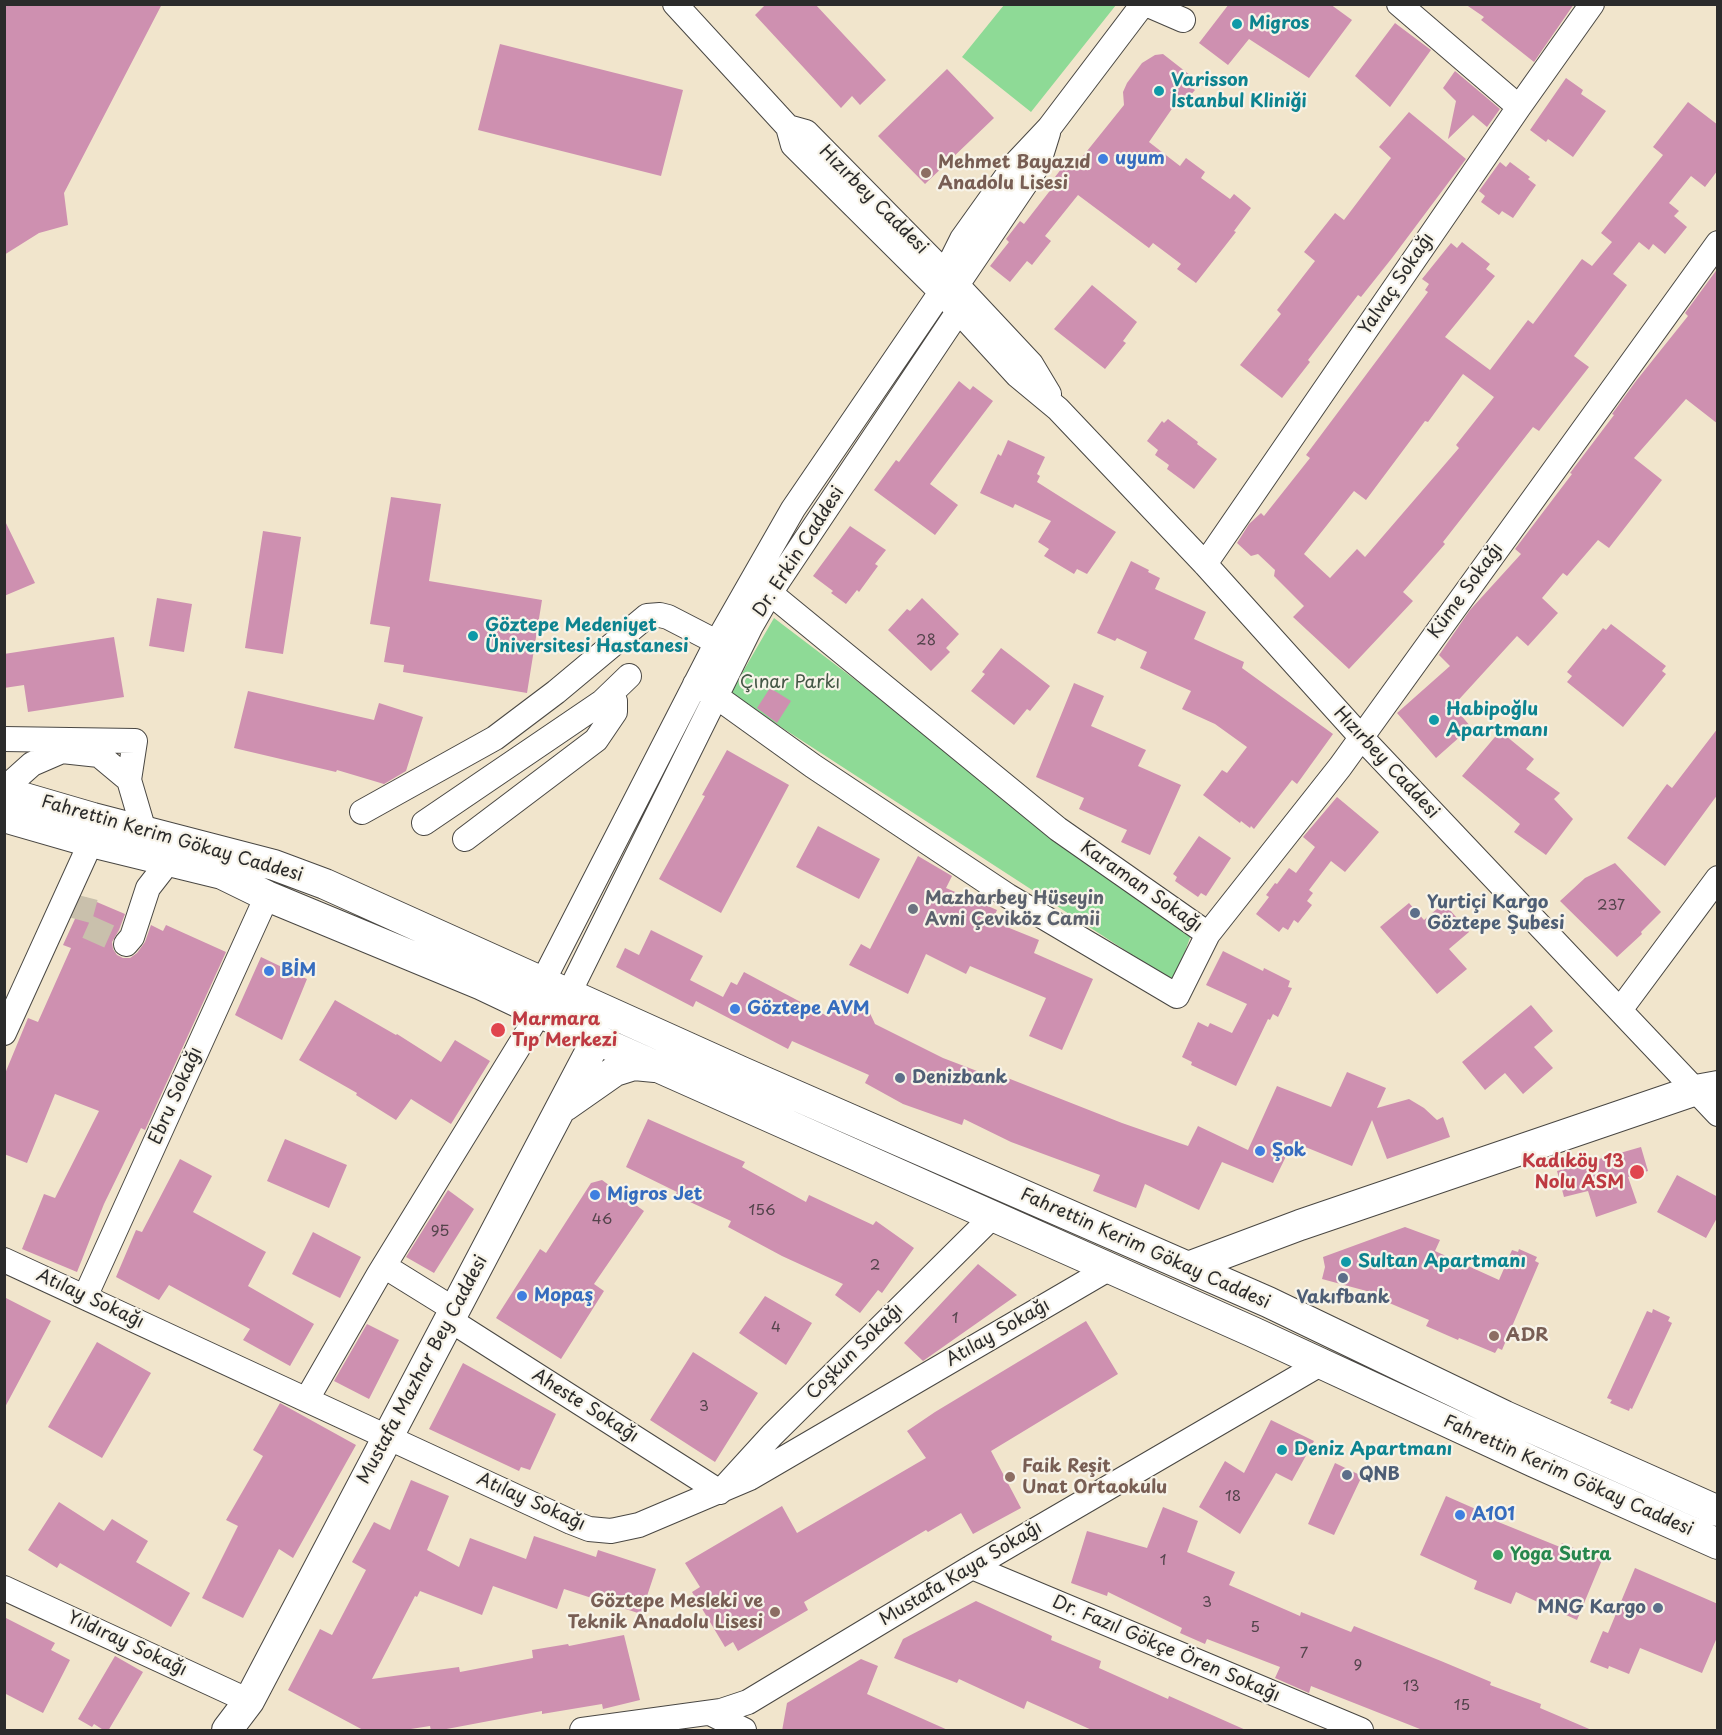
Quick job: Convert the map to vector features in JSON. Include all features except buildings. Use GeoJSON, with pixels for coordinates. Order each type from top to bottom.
{"type":"FeatureCollection","features":[{"type":"Feature","properties":{"kind":"main road","name":"Fahrettin Kerim Gökay Caddesi"},"geometry":{"type":"LineString","coordinates":[[4,790],[93,818],[249,858],[311,878],[742,1072],[1233,1287],[1515,1421],[1718,1512]]}},
{"type":"Feature","properties":{"kind":"main road","name":"Fahrettin Kerim Gökay Caddesi"},"geometry":{"type":"LineString","coordinates":[[4,818],[222,874],[267,896],[446,969],[597,1040],[1322,1363],[1534,1462],[1718,1544]]}},
{"type":"Feature","properties":{"kind":"main road"},"geometry":{"type":"LineString","coordinates":[[556,987],[597,1040]]}},
{"type":"Feature","properties":{"kind":"main road"},"geometry":{"type":"LineString","coordinates":[[534,1010],[559,1029],[566,1044],[567,1059],[560,1109]]}},
{"type":"Feature","properties":{"kind":"main road","name":"Mustafa Mazhar Bey Caddesi"},"geometry":{"type":"LineString","coordinates":[[227,1731],[249,1701],[597,1040]]}},
{"type":"Feature","properties":{"kind":"main road"},"geometry":{"type":"LineString","coordinates":[[560,1109],[620,1069],[634,1065],[661,1068]]}},
{"type":"Feature","properties":{"kind":"main road"},"geometry":{"type":"LineString","coordinates":[[1188,1267],[1300,1225],[1710,1090]]}},
{"type":"Feature","properties":{"kind":"main road"},"geometry":{"type":"LineString","coordinates":[[1253,1332],[1233,1287],[1244,1265],[1251,1257],[1274,1239],[1300,1225]]}},
{"type":"Feature","properties":{"kind":"main road","name":"Mustafa Mazhar Bey Caddesi"},"geometry":{"type":"LineString","coordinates":[[242,1731],[249,1701]]}},
{"type":"Feature","properties":{"kind":"street","name":"Hızırbey Caddesi"},"geometry":{"type":"LineString","coordinates":[[675,4],[948,283],[1031,364],[1058,409]]}},
{"type":"Feature","properties":{"kind":"street"},"geometry":{"type":"LineString","coordinates":[[1144,4],[1182,20]]}},
{"type":"Feature","properties":{"kind":"street","name":"Dr. Erkin Caddesi"},"geometry":{"type":"LineString","coordinates":[[556,987],[717,697],[727,647],[793,509],[948,283],[962,239],[1017,162],[1049,128],[1144,4]]}},
{"type":"Feature","properties":{"kind":"street"},"geometry":{"type":"LineString","coordinates":[[1399,4],[1519,107]]}},
{"type":"Feature","properties":{"kind":"street","name":"Yalvaç Sokağı"},"geometry":{"type":"LineString","coordinates":[[1205,564],[1592,4]]}},
{"type":"Feature","properties":{"kind":"street","name":"Küme Sokağı"},"geometry":{"type":"LineString","coordinates":[[1208,934],[1286,837],[1361,737],[1714,254]]}},
{"type":"Feature","properties":{"kind":"street","name":"Hızırbey Caddesi"},"geometry":{"type":"LineString","coordinates":[[948,283],[958,312],[1017,375],[1058,409],[1205,564],[1361,737],[1620,1010],[1710,1090],[1718,1114]]}},
{"type":"Feature","properties":{"kind":"street","name":"Dr. Erkin Caddesi"},"geometry":{"type":"LineString","coordinates":[[556,987],[695,684],[770,593],[958,312]]}},
{"type":"Feature","properties":{"kind":"street","name":"Karaman Sokağı"},"geometry":{"type":"LineString","coordinates":[[695,684],[1008,896],[1177,996],[1208,934],[1059,829],[770,593]]}},
{"type":"Feature","properties":{"kind":"street"},"geometry":{"type":"LineString","coordinates":[[362,812],[462,758],[527,715],[647,616],[668,617],[727,647]]}},
{"type":"Feature","properties":{"kind":"street"},"geometry":{"type":"LineString","coordinates":[[424,823],[612,694],[629,676]]}},
{"type":"Feature","properties":{"kind":"street"},"geometry":{"type":"LineString","coordinates":[[465,839],[596,740],[615,712],[615,701],[612,694]]}},
{"type":"Feature","properties":{"kind":"street"},"geometry":{"type":"LineString","coordinates":[[527,715],[549,739]]}},
{"type":"Feature","properties":{"kind":"street"},"geometry":{"type":"LineString","coordinates":[[4,739],[135,741],[129,780],[144,831]]}},
{"type":"Feature","properties":{"kind":"street"},"geometry":{"type":"LineString","coordinates":[[4,790],[32,764],[62,751],[99,755],[129,780]]}},
{"type":"Feature","properties":{"kind":"street"},"geometry":{"type":"LineString","coordinates":[[4,1033],[91,842]]}},
{"type":"Feature","properties":{"kind":"street"},"geometry":{"type":"LineString","coordinates":[[126,944],[132,937],[148,888],[169,861]]}},
{"type":"Feature","properties":{"kind":"street"},"geometry":{"type":"LineString","coordinates":[[78,870],[86,884],[86,897]]}},
{"type":"Feature","properties":{"kind":"street"},"geometry":{"type":"LineString","coordinates":[[1620,1010],[1718,878]]}},
{"type":"Feature","properties":{"kind":"street","name":"Ebru Sokağı"},"geometry":{"type":"LineString","coordinates":[[85,1297],[267,896]]}},
{"type":"Feature","properties":{"kind":"street","name":"Fahrettin Kerim Gökay Caddesi"},"geometry":{"type":"LineString","coordinates":[[534,1010],[555,1010],[562,1005],[556,987]]}},
{"type":"Feature","properties":{"kind":"street"},"geometry":{"type":"LineString","coordinates":[[308,1399],[534,1010]]}},
{"type":"Feature","properties":{"kind":"street","name":"Coşkun Sokağı"},"geometry":{"type":"LineString","coordinates":[[720,1492],[772,1435],[993,1216]]}},
{"type":"Feature","properties":{"kind":"street","name":"Atılay Sokağı"},"geometry":{"type":"LineString","coordinates":[[4,1260],[571,1522],[597,1530],[618,1530],[639,1525],[750,1478],[1110,1268]]}},
{"type":"Feature","properties":{"kind":"street","name":"Aheste Sokağı"},"geometry":{"type":"LineString","coordinates":[[384,1266],[452,1315],[720,1492]]}},
{"type":"Feature","properties":{"kind":"street","name":"Mustafa Kaya Sokağı"},"geometry":{"type":"LineString","coordinates":[[582,1731],[710,1713],[731,1709],[748,1702],[972,1567],[1322,1363]]}},
{"type":"Feature","properties":{"kind":"street","name":"Dr. Fazıl Gökçe Ören Sokağı"},"geometry":{"type":"LineString","coordinates":[[972,1567],[1360,1731]]}},
{"type":"Feature","properties":{"kind":"street","name":"Yıldıray Sokağı"},"geometry":{"type":"LineString","coordinates":[[4,1588],[249,1701]]}},
{"type":"Feature","properties":{"kind":"street"},"geometry":{"type":"LineString","coordinates":[[710,1713],[744,1731]]}},
{"type":"Feature","properties":{"kind":"green space"},"geometry":{"type":"Polygon","coordinates":[[[1004,5],[1116,5],[1031,112],[962,57],[1004,5]]]}},
{"type":"Feature","properties":{"kind":"green space","name":"Çınar Parkı"},"geometry":{"type":"Polygon","coordinates":[[[774,618],[1191,935],[1174,982],[730,694],[774,618]]]}},
{"type":"Feature","properties":{"kind":"tunnel"},"geometry":{"type":"LineString","coordinates":[[86,897],[79,923],[126,944]]}},
{"type":"Feature","properties":{"kind":"place","name":"Migros"},"geometry":{"type":"Point","coordinates":[1237,24]}},
{"type":"Feature","properties":{"kind":"place","name":"Varisson İstanbul Kliniği"},"geometry":{"type":"Point","coordinates":[1159,91]}},
{"type":"Feature","properties":{"kind":"place","name":"uyum"},"geometry":{"type":"Point","coordinates":[1103,159]}},
{"type":"Feature","properties":{"kind":"place","name":"Mehmet Bayazıd Anadolu Lisesi"},"geometry":{"type":"Point","coordinates":[926,173]}},
{"type":"Feature","properties":{"kind":"place","name":"Göztepe Medeniyet Üniversitesi Hastanesi"},"geometry":{"type":"Point","coordinates":[473,636]}},
{"type":"Feature","properties":{"kind":"place","name":"Habipoğlu Apartmanı"},"geometry":{"type":"Point","coordinates":[1434,720]}},
{"type":"Feature","properties":{"kind":"place","name":"Mazharbey Hüseyin Avni Çeviköz Camii"},"geometry":{"type":"Point","coordinates":[913,909]}},
{"type":"Feature","properties":{"kind":"place","name":"Yurtiçi Kargo Göztepe Şubesi"},"geometry":{"type":"Point","coordinates":[1415,913]}},
{"type":"Feature","properties":{"kind":"place","name":"BİM"},"geometry":{"type":"Point","coordinates":[269,971]}},
{"type":"Feature","properties":{"kind":"place","name":"Göztepe AVM"},"geometry":{"type":"Point","coordinates":[735,1009]}},
{"type":"Feature","properties":{"kind":"place","name":"Marmara Tıp Merkezi"},"geometry":{"type":"Point","coordinates":[498,1030]}},
{"type":"Feature","properties":{"kind":"place","name":"Denizbank"},"geometry":{"type":"Point","coordinates":[900,1078]}},
{"type":"Feature","properties":{"kind":"place","name":"Şok"},"geometry":{"type":"Point","coordinates":[1260,1151]}},
{"type":"Feature","properties":{"kind":"place","name":"Kadıköy 13 Nolu ASM"},"geometry":{"type":"Point","coordinates":[1637,1172]}},
{"type":"Feature","properties":{"kind":"place","name":"Migros Jet"},"geometry":{"type":"Point","coordinates":[595,1195]}},
{"type":"Feature","properties":{"kind":"place","name":"Sultan Apartmanı"},"geometry":{"type":"Point","coordinates":[1346,1262]}},
{"type":"Feature","properties":{"kind":"place","name":"Vakıfbank"},"geometry":{"type":"Point","coordinates":[1343,1278]}},
{"type":"Feature","properties":{"kind":"place","name":"Mopaş"},"geometry":{"type":"Point","coordinates":[522,1296]}},
{"type":"Feature","properties":{"kind":"place","name":"ADR"},"geometry":{"type":"Point","coordinates":[1494,1336]}},
{"type":"Feature","properties":{"kind":"place","name":"Deniz Apartmanı"},"geometry":{"type":"Point","coordinates":[1282,1450]}},
{"type":"Feature","properties":{"kind":"place","name":"QNB"},"geometry":{"type":"Point","coordinates":[1347,1475]}},
{"type":"Feature","properties":{"kind":"place","name":"Faik Reşit Unat Ortaokulu"},"geometry":{"type":"Point","coordinates":[1010,1477]}},
{"type":"Feature","properties":{"kind":"place","name":"A101"},"geometry":{"type":"Point","coordinates":[1460,1515]}},
{"type":"Feature","properties":{"kind":"place","name":"Yoga Sutra"},"geometry":{"type":"Point","coordinates":[1498,1555]}},
{"type":"Feature","properties":{"kind":"place","name":"MNG Kargo"},"geometry":{"type":"Point","coordinates":[1658,1608]}},
{"type":"Feature","properties":{"kind":"place","name":"Göztepe Mesleki ve Teknik Anadolu Lisesi"},"geometry":{"type":"Point","coordinates":[775,1612]}}]}
